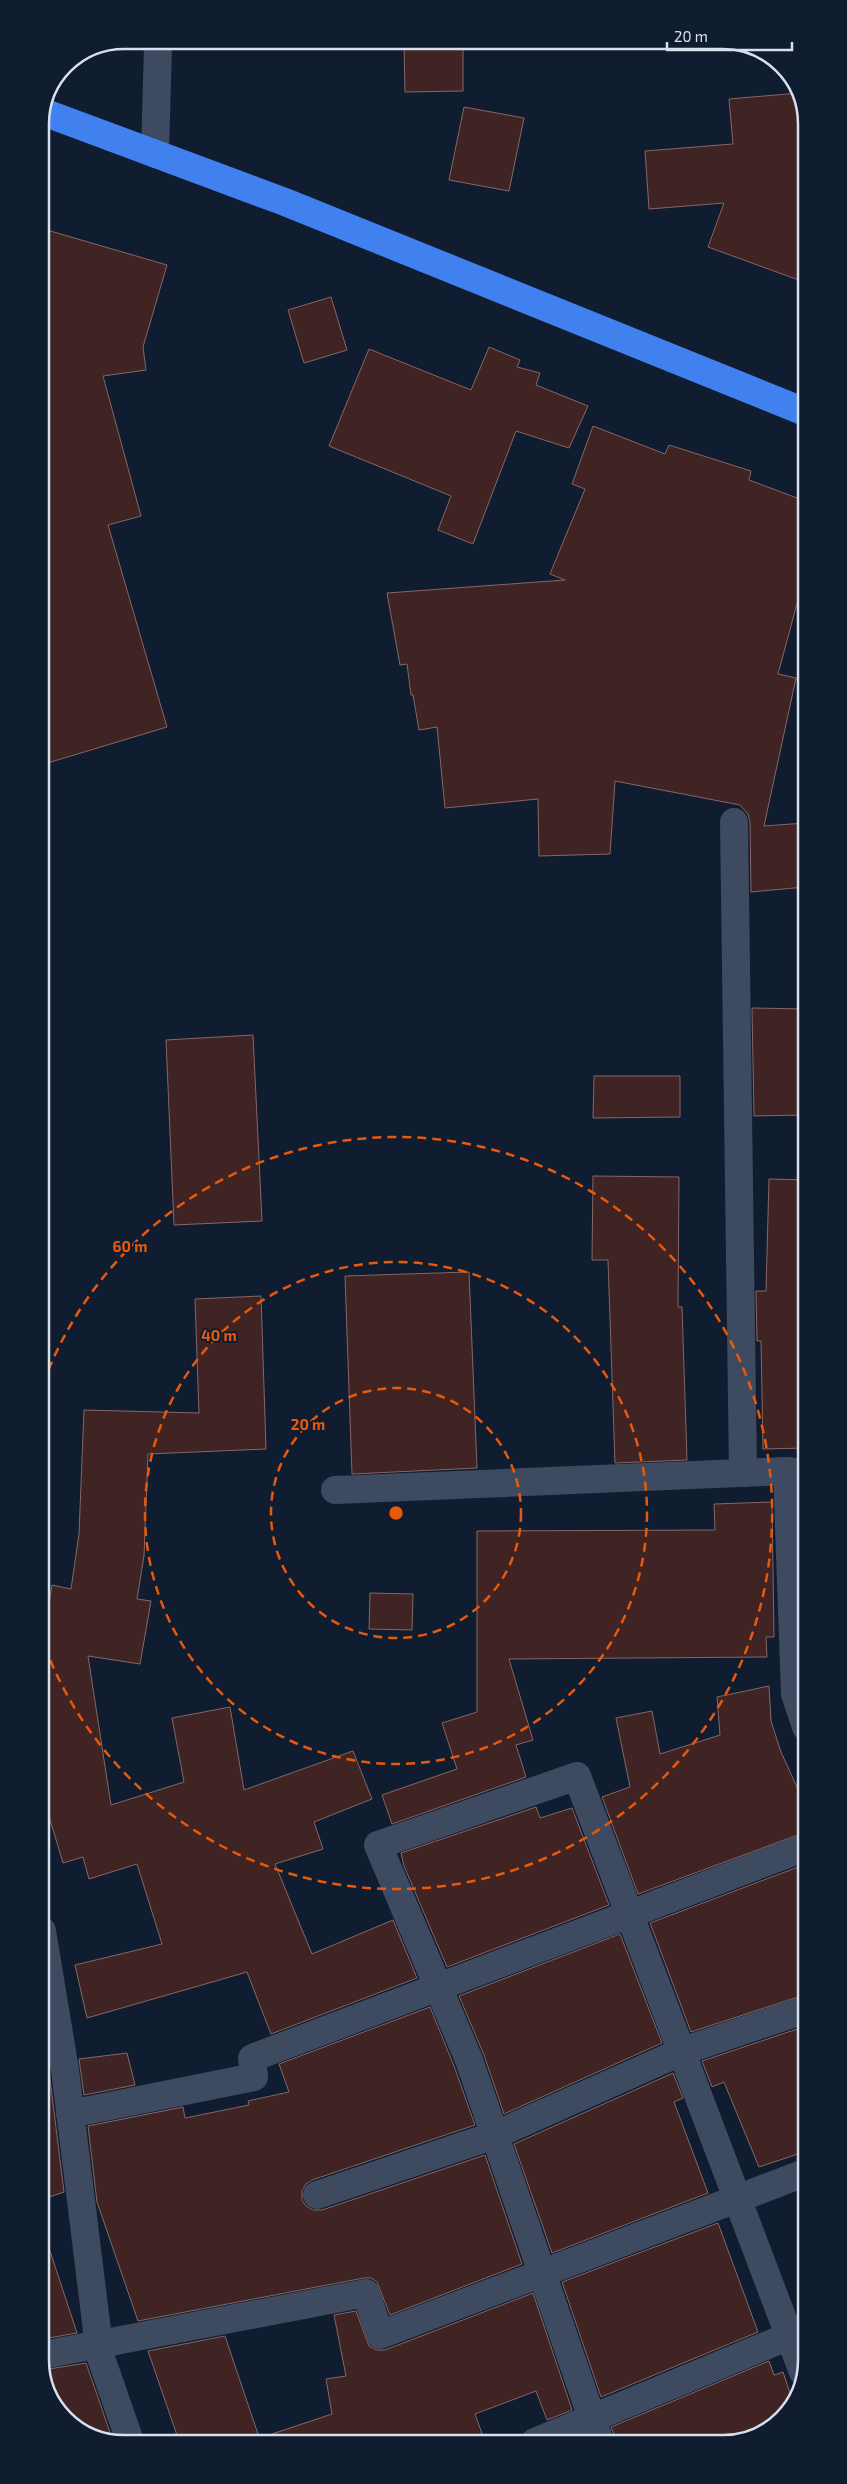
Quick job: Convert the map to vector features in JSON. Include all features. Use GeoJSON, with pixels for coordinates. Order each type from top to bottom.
{"type":"FeatureCollection","features":[{"type":"Feature","properties":{"kind":"highway"},"geometry":{"type":"LineString","coordinates":[[50,114],[285,202],[798,409]]}},
{"type":"Feature","properties":{"kind":"street"},"geometry":{"type":"LineString","coordinates":[[155,154],[158,49]]}},
{"type":"Feature","properties":{"kind":"street"},"geometry":{"type":"LineString","coordinates":[[734,822],[743,1473]]}},
{"type":"Feature","properties":{"kind":"street"},"geometry":{"type":"LineString","coordinates":[[335,1490],[796,1472],[798,1583]]}},
{"type":"Feature","properties":{"kind":"street"},"geometry":{"type":"LineString","coordinates":[[574,2435],[596,2431],[798,2331],[739,2200],[577,1776],[378,1845],[469,2060],[596,2431]]}},
{"type":"Feature","properties":{"kind":"street"},"geometry":{"type":"LineString","coordinates":[[70,2114],[254,2077],[252,2058],[439,1989],[798,1850]]}},
{"type":"Feature","properties":{"kind":"street"},"geometry":{"type":"LineString","coordinates":[[49,1977],[70,2114],[98,2345],[128,2435]]}},
{"type":"Feature","properties":{"kind":"street"},"geometry":{"type":"LineString","coordinates":[[317,2195],[494,2135],[683,2051],[798,2012]]}},
{"type":"Feature","properties":{"kind":"street"},"geometry":{"type":"LineString","coordinates":[[49,2354],[366,2293],[380,2335],[739,2200],[798,2176]]}},
{"type":"Feature","properties":{"kind":"building"},"geometry":{"type":"Polygon","coordinates":[[[404,49],[463,49],[463,91],[405,92],[404,49]]]}},
{"type":"Feature","properties":{"kind":"building"},"geometry":{"type":"Polygon","coordinates":[[[793,95],[798,114],[798,280],[708,247],[724,203],[649,209],[645,151],[733,144],[729,99],[793,95]]]}},
{"type":"Feature","properties":{"kind":"building"},"geometry":{"type":"Polygon","coordinates":[[[464,107],[524,118],[509,191],[449,180],[464,107]]]}},
{"type":"Feature","properties":{"kind":"building"},"geometry":{"type":"Polygon","coordinates":[[[49,231],[167,265],[143,347],[146,370],[103,376],[141,516],[108,525],[167,727],[49,763],[49,231]]]}},
{"type":"Feature","properties":{"kind":"building"},"geometry":{"type":"Polygon","coordinates":[[[331,297],[347,350],[304,363],[288,310],[331,297]]]}},
{"type":"Feature","properties":{"kind":"building"},"geometry":{"type":"Polygon","coordinates":[[[489,347],[520,360],[517,367],[540,373],[536,385],[588,406],[569,448],[516,431],[473,544],[438,530],[451,496],[329,446],[369,349],[471,390],[489,347]]]}},
{"type":"Feature","properties":{"kind":"building"},"geometry":{"type":"Polygon","coordinates":[[[593,426],[665,454],[669,445],[751,471],[749,480],[798,498],[798,600],[778,674],[796,678],[764,826],[798,824],[798,888],[751,892],[750,822],[748,814],[740,805],[615,781],[610,854],[539,856],[538,799],[445,808],[437,727],[419,730],[413,695],[411,695],[407,664],[400,665],[387,593],[565,580],[550,574],[585,489],[572,484],[593,426]]]}},
{"type":"Feature","properties":{"kind":"building"},"geometry":{"type":"Polygon","coordinates":[[[752,1008],[798,1009],[798,1115],[754,1116],[752,1008]]]}},
{"type":"Feature","properties":{"kind":"building"},"geometry":{"type":"Polygon","coordinates":[[[253,1035],[262,1221],[174,1225],[166,1040],[253,1035]]]}},
{"type":"Feature","properties":{"kind":"building"},"geometry":{"type":"Polygon","coordinates":[[[594,1076],[680,1076],[680,1117],[593,1118],[594,1076]]]}},
{"type":"Feature","properties":{"kind":"building"},"geometry":{"type":"Polygon","coordinates":[[[593,1176],[679,1177],[678,1307],[682,1307],[687,1460],[615,1463],[608,1260],[592,1260],[593,1176]]]}},
{"type":"Feature","properties":{"kind":"building"},"geometry":{"type":"Polygon","coordinates":[[[769,1179],[798,1180],[798,1448],[763,1449],[761,1341],[757,1341],[756,1291],[766,1291],[769,1179]]]}},
{"type":"Feature","properties":{"kind":"building"},"geometry":{"type":"Polygon","coordinates":[[[469,1272],[477,1468],[352,1474],[345,1276],[469,1272]]]}},
{"type":"Feature","properties":{"kind":"building"},"geometry":{"type":"Polygon","coordinates":[[[261,1296],[266,1449],[148,1454],[144,1556],[137,1599],[151,1601],[140,1664],[88,1656],[111,1805],[184,1782],[172,1718],[230,1707],[244,1790],[353,1751],[372,1799],[314,1822],[323,1849],[275,1864],[312,1954],[393,1920],[417,1978],[271,2034],[247,1972],[87,2018],[75,1965],[162,1944],[137,1864],[89,1879],[83,1857],[63,1863],[49,1816],[49,1603],[52,1585],[71,1589],[79,1534],[84,1410],[199,1413],[195,1299],[261,1296]]]}},
{"type":"Feature","properties":{"kind":"building"},"geometry":{"type":"Polygon","coordinates":[[[772,1502],[774,1637],[766,1637],[767,1657],[509,1659],[533,1740],[516,1745],[526,1777],[392,1824],[382,1795],[457,1769],[442,1723],[477,1712],[477,1531],[715,1530],[714,1504],[772,1502]]]}},
{"type":"Feature","properties":{"kind":"building"},"geometry":{"type":"Polygon","coordinates":[[[370,1593],[413,1594],[412,1630],[369,1629],[370,1593]]]}},
{"type":"Feature","properties":{"kind":"building"},"geometry":{"type":"Polygon","coordinates":[[[769,1686],[771,1721],[781,1752],[798,1789],[798,1835],[638,1894],[602,1797],[630,1787],[616,1718],[652,1711],[660,1754],[720,1735],[717,1697],[769,1686]]]}},
{"type":"Feature","properties":{"kind":"building"},"geometry":{"type":"Polygon","coordinates":[[[536,1807],[540,1818],[572,1808],[609,1905],[447,1967],[404,1866],[401,1853],[536,1807]]]}},
{"type":"Feature","properties":{"kind":"building"},"geometry":{"type":"Polygon","coordinates":[[[798,1867],[798,1997],[691,2032],[650,1923],[798,1867]]]}},
{"type":"Feature","properties":{"kind":"building"},"geometry":{"type":"Polygon","coordinates":[[[620,1934],[662,2043],[504,2114],[484,2055],[459,1996],[620,1934]]]}},
{"type":"Feature","properties":{"kind":"building"},"geometry":{"type":"Polygon","coordinates":[[[430,2007],[475,2125],[312,2180],[306,2184],[302,2191],[302,2200],[306,2206],[313,2210],[322,2210],[485,2155],[522,2264],[390,2315],[377,2282],[371,2278],[364,2278],[138,2321],[97,2202],[88,2126],[183,2107],[185,2118],[249,2105],[248,2101],[289,2092],[279,2064],[430,2007]]]}},
{"type":"Feature","properties":{"kind":"building"},"geometry":{"type":"Polygon","coordinates":[[[798,2029],[798,2154],[759,2167],[724,2082],[712,2087],[702,2061],[798,2029]]]}},
{"type":"Feature","properties":{"kind":"building"},"geometry":{"type":"Polygon","coordinates":[[[127,2053],[135,2085],[84,2095],[79,2059],[127,2053]]]}},
{"type":"Feature","properties":{"kind":"building"},"geometry":{"type":"Polygon","coordinates":[[[49,2071],[64,2192],[49,2197],[49,2071]]]}},
{"type":"Feature","properties":{"kind":"building"},"geometry":{"type":"Polygon","coordinates":[[[673,2073],[683,2098],[674,2102],[708,2193],[552,2253],[514,2144],[673,2073]]]}},
{"type":"Feature","properties":{"kind":"building"},"geometry":{"type":"Polygon","coordinates":[[[718,2223],[758,2332],[601,2397],[562,2282],[718,2223]]]}},
{"type":"Feature","properties":{"kind":"building"},"geometry":{"type":"Polygon","coordinates":[[[49,2248],[77,2333],[49,2338],[49,2248]]]}},
{"type":"Feature","properties":{"kind":"building"},"geometry":{"type":"Polygon","coordinates":[[[533,2293],[572,2410],[547,2420],[536,2391],[475,2414],[482,2435],[269,2435],[332,2414],[326,2379],[346,2376],[334,2315],[356,2311],[369,2346],[377,2350],[385,2350],[533,2293]]]}},
{"type":"Feature","properties":{"kind":"building"},"geometry":{"type":"Polygon","coordinates":[[[225,2336],[258,2435],[177,2435],[148,2351],[225,2336]]]}},
{"type":"Feature","properties":{"kind":"building"},"geometry":{"type":"Polygon","coordinates":[[[769,2361],[774,2375],[783,2372],[790,2393],[783,2406],[765,2423],[752,2430],[733,2435],[614,2435],[611,2427],[769,2361]]]}},
{"type":"Feature","properties":{"kind":"building"},"geometry":{"type":"Polygon","coordinates":[[[86,2363],[110,2434],[95,2430],[82,2423],[67,2410],[54,2389],[49,2369],[86,2363]]]}}]}
